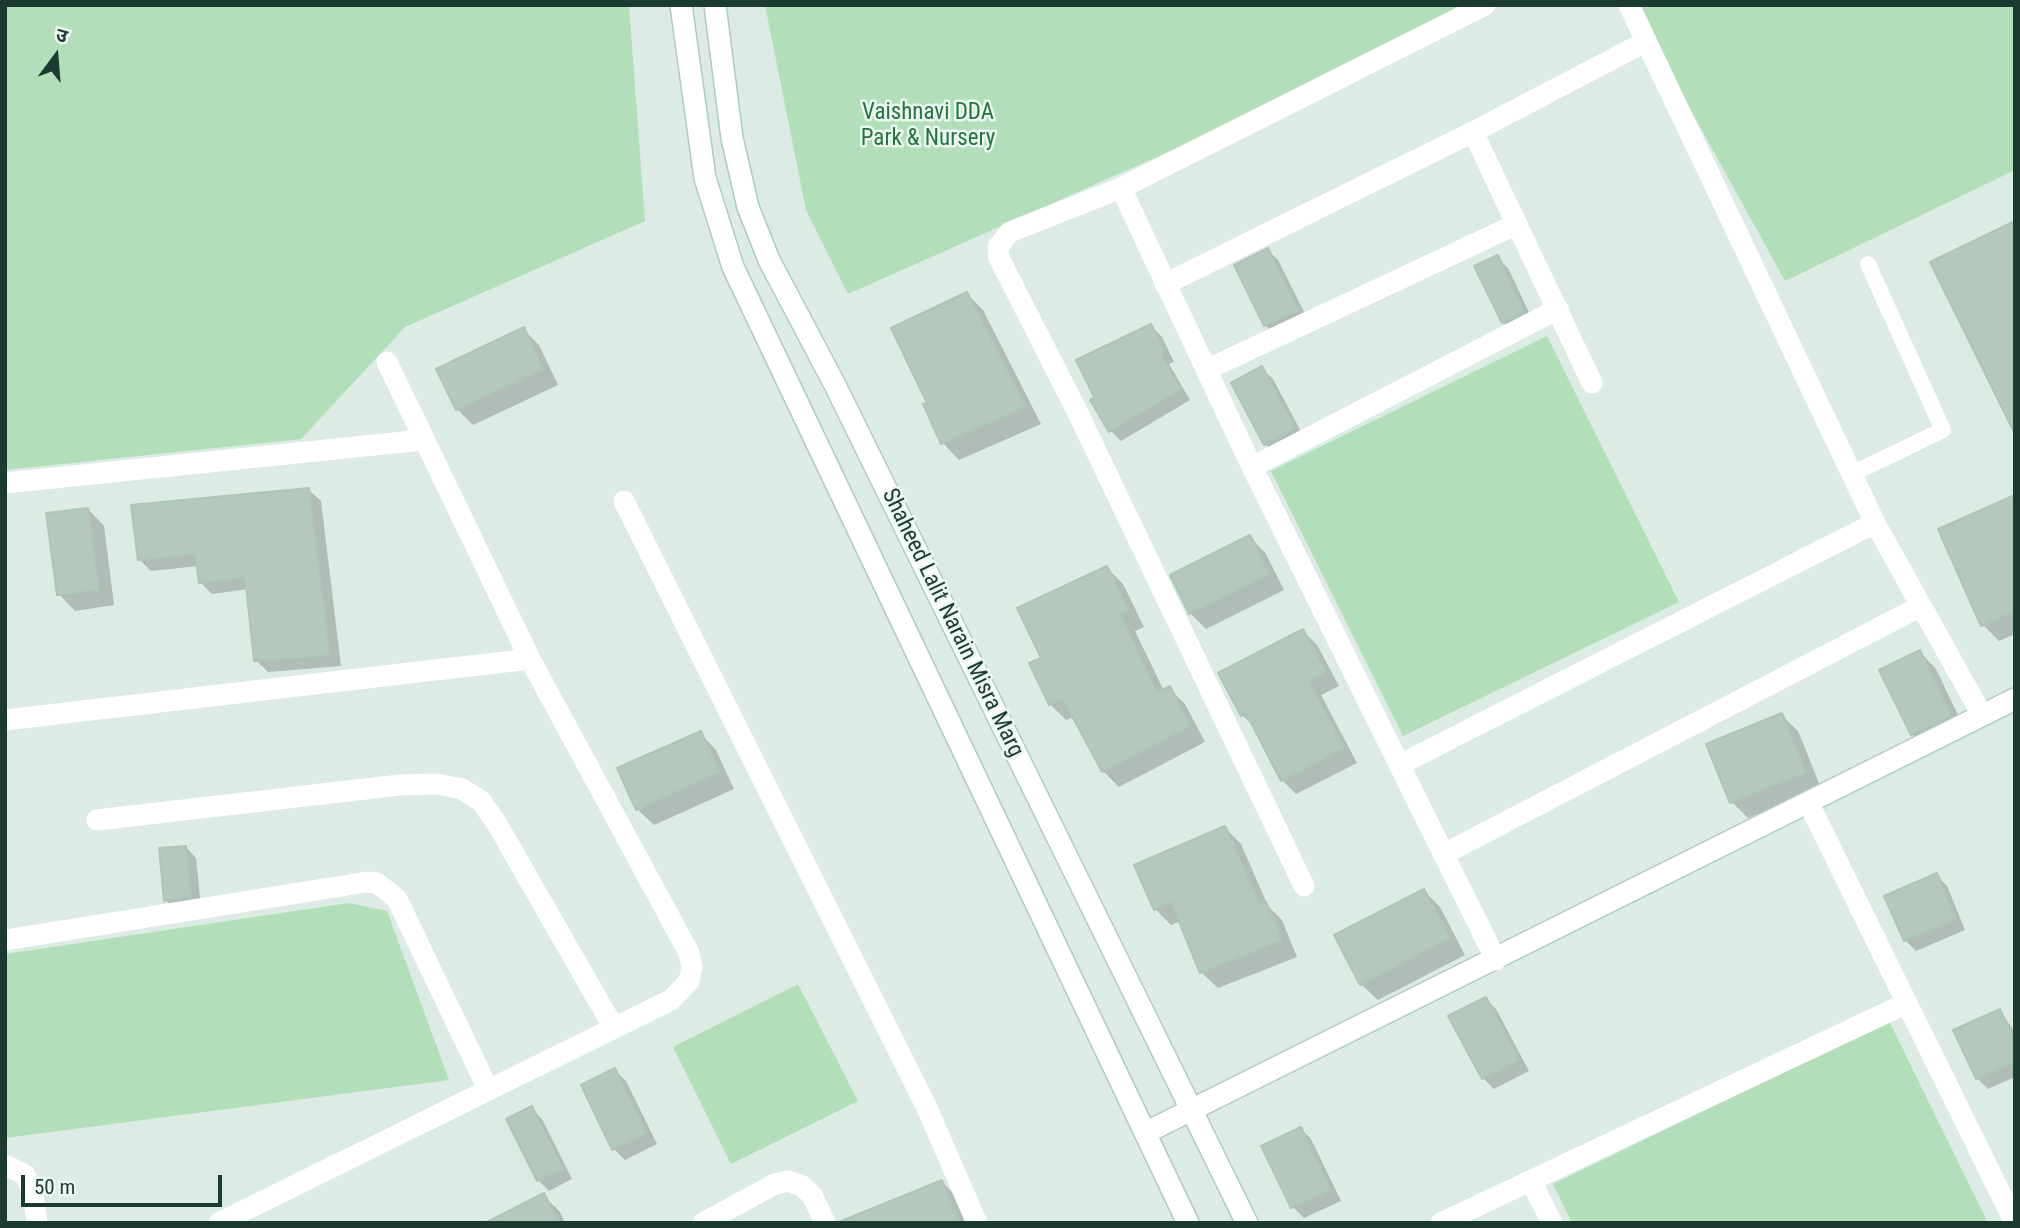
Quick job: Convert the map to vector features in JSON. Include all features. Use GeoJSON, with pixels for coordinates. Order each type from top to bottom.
{"type":"FeatureCollection","features":[{"type":"Feature","properties":{"kind":"street","name":"Shaheed Lalit Narain Misra Marg"},"geometry":{"type":"LineString","coordinates":[[681,5],[705,178],[733,267],[1188,1223]]}},
{"type":"Feature","properties":{"kind":"street","name":"Shaheed Lalit Narain Misra Marg"},"geometry":{"type":"LineString","coordinates":[[715,5],[724,97],[737,159],[748,207],[769,260],[835,385],[1247,1223]]}},
{"type":"Feature","properties":{"kind":"street"},"geometry":{"type":"LineString","coordinates":[[1304,886],[1076,409],[999,258],[998,247],[1010,232],[1121,188],[1485,5]]}},
{"type":"Feature","properties":{"kind":"street"},"geometry":{"type":"LineString","coordinates":[[1629,5],[1875,523],[1982,715]]}},
{"type":"Feature","properties":{"kind":"street"},"geometry":{"type":"LineString","coordinates":[[1165,284],[1473,132],[1645,42]]}},
{"type":"Feature","properties":{"kind":"street"},"geometry":{"type":"LineString","coordinates":[[1473,132],[1592,383]]}},
{"type":"Feature","properties":{"kind":"street"},"geometry":{"type":"LineString","coordinates":[[1121,188],[1252,467],[1496,960]]}},
{"type":"Feature","properties":{"kind":"street"},"geometry":{"type":"LineString","coordinates":[[1206,370],[1517,224]]}},
{"type":"Feature","properties":{"kind":"street"},"geometry":{"type":"LineString","coordinates":[[1252,467],[1558,309]]}},
{"type":"Feature","properties":{"kind":"street"},"geometry":{"type":"LineString","coordinates":[[219,1223],[671,1000],[689,981],[689,953],[530,659],[387,362]]}},
{"type":"Feature","properties":{"kind":"street"},"geometry":{"type":"LineString","coordinates":[[5,483],[423,440]]}},
{"type":"Feature","properties":{"kind":"street"},"geometry":{"type":"LineString","coordinates":[[624,501],[926,1106],[977,1223]]}},
{"type":"Feature","properties":{"kind":"street"},"geometry":{"type":"LineString","coordinates":[[1399,765],[1875,523]]}},
{"type":"Feature","properties":{"kind":"street"},"geometry":{"type":"LineString","coordinates":[[1444,855],[1921,606]]}},
{"type":"Feature","properties":{"kind":"street"},"geometry":{"type":"LineString","coordinates":[[5,720],[530,659]]}},
{"type":"Feature","properties":{"kind":"street"},"geometry":{"type":"LineString","coordinates":[[1144,1133],[1496,960],[2015,699]]}},
{"type":"Feature","properties":{"kind":"street"},"geometry":{"type":"LineString","coordinates":[[97,820],[400,785],[436,784],[462,789],[481,801],[497,824],[614,1028]]}},
{"type":"Feature","properties":{"kind":"street"},"geometry":{"type":"LineString","coordinates":[[1809,804],[2015,1223]]}},
{"type":"Feature","properties":{"kind":"street"},"geometry":{"type":"LineString","coordinates":[[5,940],[367,882],[377,883],[397,898],[488,1090]]}},
{"type":"Feature","properties":{"kind":"street"},"geometry":{"type":"LineString","coordinates":[[1441,1223],[1907,1003]]}},
{"type":"Feature","properties":{"kind":"street"},"geometry":{"type":"LineString","coordinates":[[5,1165],[25,1175],[33,1192],[37,1223]]}},
{"type":"Feature","properties":{"kind":"street"},"geometry":{"type":"LineString","coordinates":[[703,1223],[788,1181],[802,1186],[812,1195],[825,1223]]}},
{"type":"Feature","properties":{"kind":"street"},"geometry":{"type":"LineString","coordinates":[[1531,1181],[1552,1223]]}},
{"type":"Feature","properties":{"kind":"lane"},"geometry":{"type":"LineString","coordinates":[[1852,474],[1943,430],[1868,264]]}},
{"type":"Feature","properties":{"kind":"green space"},"geometry":{"type":"Polygon","coordinates":[[[5,5],[629,5],[645,221],[405,327],[301,439],[5,470],[5,5]]]}},
{"type":"Feature","properties":{"kind":"green space","name":"Vaishnavi DDA Park & Nursery"},"geometry":{"type":"Polygon","coordinates":[[[765,5],[1499,5],[848,294],[806,210],[765,5]]]}},
{"type":"Feature","properties":{"kind":"green space"},"geometry":{"type":"Polygon","coordinates":[[[1633,5],[2015,5],[2015,170],[1785,281],[1633,5]]]}},
{"type":"Feature","properties":{"kind":"green space"},"geometry":{"type":"Polygon","coordinates":[[[1547,336],[1679,602],[1403,736],[1271,471],[1547,336]]]}},
{"type":"Feature","properties":{"kind":"green space"},"geometry":{"type":"Polygon","coordinates":[[[349,903],[387,911],[449,1080],[5,1138],[5,954],[349,903]]]}},
{"type":"Feature","properties":{"kind":"green space"},"geometry":{"type":"Polygon","coordinates":[[[798,984],[858,1101],[731,1164],[673,1047],[798,984]]]}},
{"type":"Feature","properties":{"kind":"green space"},"geometry":{"type":"Polygon","coordinates":[[[1889,1021],[1988,1223],[1572,1223],[1553,1184],[1889,1021]]]}},
{"type":"Feature","properties":{"kind":"building"},"geometry":{"type":"Polygon","coordinates":[[[2015,221],[2015,434],[1930,262],[2015,221]]]}},
{"type":"Feature","properties":{"kind":"building"},"geometry":{"type":"Polygon","coordinates":[[[1268,248],[1299,310],[1264,326],[1234,265],[1268,248]]]}},
{"type":"Feature","properties":{"kind":"building"},"geometry":{"type":"Polygon","coordinates":[[[1498,255],[1524,312],[1502,323],[1474,266],[1498,255]]]}},
{"type":"Feature","properties":{"kind":"building"},"geometry":{"type":"Polygon","coordinates":[[[967,292],[1026,407],[941,444],[923,404],[927,403],[891,328],[967,292]]]}},
{"type":"Feature","properties":{"kind":"building"},"geometry":{"type":"Polygon","coordinates":[[[1151,324],[1165,351],[1160,353],[1181,389],[1109,432],[1090,400],[1094,397],[1076,360],[1151,324]]]}},
{"type":"Feature","properties":{"kind":"building"},"geometry":{"type":"Polygon","coordinates":[[[524,327],[543,369],[456,410],[436,369],[524,327]]]}},
{"type":"Feature","properties":{"kind":"building"},"geometry":{"type":"Polygon","coordinates":[[[1262,366],[1295,428],[1264,445],[1231,383],[1262,366]]]}},
{"type":"Feature","properties":{"kind":"building"},"geometry":{"type":"Polygon","coordinates":[[[309,488],[330,655],[254,661],[245,577],[199,583],[195,554],[138,560],[131,505],[309,488]]]}},
{"type":"Feature","properties":{"kind":"building"},"geometry":{"type":"Polygon","coordinates":[[[2015,495],[2015,611],[1981,626],[1938,529],[2015,495]]]}},
{"type":"Feature","properties":{"kind":"building"},"geometry":{"type":"Polygon","coordinates":[[[88,508],[99,590],[57,595],[46,513],[88,508]]]}},
{"type":"Feature","properties":{"kind":"building"},"geometry":{"type":"Polygon","coordinates":[[[1250,535],[1269,574],[1189,614],[1170,575],[1250,535]]]}},
{"type":"Feature","properties":{"kind":"building"},"geometry":{"type":"Polygon","coordinates":[[[1107,566],[1129,610],[1120,614],[1157,692],[1170,686],[1190,726],[1102,772],[1063,699],[1049,705],[1029,663],[1041,658],[1017,608],[1107,566]]]}},
{"type":"Feature","properties":{"kind":"building"},"geometry":{"type":"Polygon","coordinates":[[[1303,629],[1326,672],[1309,681],[1344,748],[1281,781],[1246,713],[1241,716],[1218,673],[1303,629]]]}},
{"type":"Feature","properties":{"kind":"building"},"geometry":{"type":"Polygon","coordinates":[[[1920,650],[1951,716],[1911,735],[1879,670],[1920,650]]]}},
{"type":"Feature","properties":{"kind":"building"},"geometry":{"type":"Polygon","coordinates":[[[1782,713],[1806,772],[1730,803],[1706,744],[1782,713]]]}},
{"type":"Feature","properties":{"kind":"building"},"geometry":{"type":"Polygon","coordinates":[[[701,731],[719,772],[636,810],[617,768],[701,731]]]}},
{"type":"Feature","properties":{"kind":"building"},"geometry":{"type":"Polygon","coordinates":[[[1225,826],[1260,904],[1266,902],[1282,940],[1200,973],[1171,902],[1154,910],[1134,865],[1225,826]]]}},
{"type":"Feature","properties":{"kind":"building"},"geometry":{"type":"Polygon","coordinates":[[[186,846],[191,897],[164,901],[159,848],[186,846]]]}},
{"type":"Feature","properties":{"kind":"building"},"geometry":{"type":"Polygon","coordinates":[[[1937,873],[1956,919],[1904,941],[1884,896],[1937,873]]]}},
{"type":"Feature","properties":{"kind":"building"},"geometry":{"type":"Polygon","coordinates":[[[1424,889],[1450,938],[1360,985],[1334,935],[1424,889]]]}},
{"type":"Feature","properties":{"kind":"building"},"geometry":{"type":"Polygon","coordinates":[[[1486,997],[1519,1060],[1482,1079],[1448,1016],[1486,997]]]}},
{"type":"Feature","properties":{"kind":"building"},"geometry":{"type":"Polygon","coordinates":[[[2000,1009],[2015,1042],[2015,1062],[1976,1079],[1953,1030],[2000,1009]]]}},
{"type":"Feature","properties":{"kind":"building"},"geometry":{"type":"Polygon","coordinates":[[[615,1068],[647,1133],[612,1150],[581,1085],[615,1068]]]}},
{"type":"Feature","properties":{"kind":"building"},"geometry":{"type":"Polygon","coordinates":[[[532,1106],[563,1168],[537,1181],[506,1119],[532,1106]]]}},
{"type":"Feature","properties":{"kind":"building"},"geometry":{"type":"Polygon","coordinates":[[[1301,1127],[1331,1190],[1291,1208],[1261,1146],[1301,1127]]]}},
{"type":"Feature","properties":{"kind":"building"},"geometry":{"type":"Polygon","coordinates":[[[942,1180],[960,1223],[839,1223],[839,1222],[942,1180]]]}},
{"type":"Feature","properties":{"kind":"building"},"geometry":{"type":"Polygon","coordinates":[[[544,1193],[559,1223],[485,1223],[544,1193]]]}}]}
